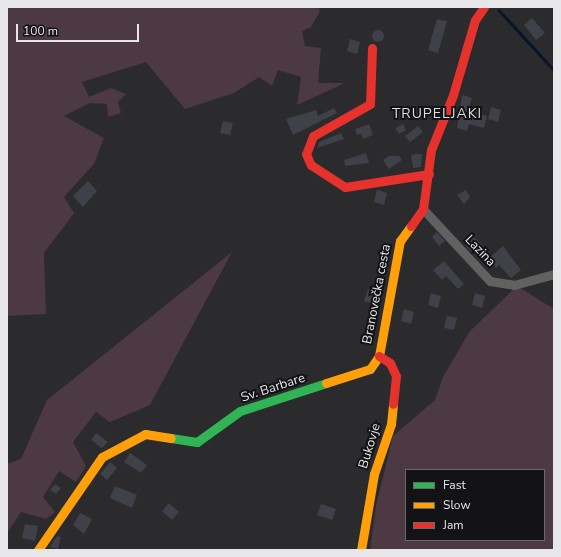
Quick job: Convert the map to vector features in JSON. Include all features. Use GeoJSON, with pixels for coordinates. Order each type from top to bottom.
{"type":"FeatureCollection","features":[{"type":"Feature","properties":{"kind":"street","name":"Branovečka cesta"},"geometry":{"type":"LineString","coordinates":[[379,356],[400,241],[423,209],[429,174],[431,150],[453,95],[475,20],[484,7]]}},
{"type":"Feature","properties":{"kind":"street"},"geometry":{"type":"LineString","coordinates":[[372,48],[370,104],[313,136],[306,154],[312,165],[346,187],[429,174]]}},
{"type":"Feature","properties":{"kind":"street","name":"Lazina"},"geometry":{"type":"LineString","coordinates":[[423,209],[490,280],[514,285],[554,274]]}},
{"type":"Feature","properties":{"kind":"street","name":"Sv. Barbare"},"geometry":{"type":"LineString","coordinates":[[38,550],[102,457],[145,434],[197,442],[240,411],[370,369],[379,356]]}},
{"type":"Feature","properties":{"kind":"street","name":"Bukovje"},"geometry":{"type":"LineString","coordinates":[[361,550],[374,474],[391,424],[396,376],[390,363],[379,356]]}},
{"type":"Feature","properties":{"kind":"shaded area"},"geometry":{"type":"Polygon","coordinates":[[[7,7],[318,7],[320,11],[311,27],[302,31],[305,46],[321,48],[318,83],[345,83],[297,105],[301,77],[278,70],[272,86],[259,77],[234,93],[185,109],[146,62],[82,82],[89,97],[111,88],[126,94],[118,102],[121,113],[108,117],[107,104],[90,103],[64,116],[104,138],[94,164],[64,197],[74,213],[44,253],[46,314],[7,316],[7,7]]]}},
{"type":"Feature","properties":{"kind":"shaded area"},"geometry":{"type":"Polygon","coordinates":[[[232,252],[150,405],[110,422],[96,412],[73,442],[86,466],[76,482],[59,471],[43,497],[55,512],[46,519],[21,512],[7,533],[7,464],[21,459],[47,400],[232,252]]]}},
{"type":"Feature","properties":{"kind":"shaded area"},"geometry":{"type":"Polygon","coordinates":[[[517,286],[554,309],[554,550],[370,550],[376,506],[393,436],[435,400],[443,377],[470,331],[517,286]]]}},
{"type":"Feature","properties":{"kind":"building"},"geometry":{"type":"Polygon","coordinates":[[[532,18],[545,33],[536,40],[524,25],[532,18]]]}},
{"type":"Feature","properties":{"kind":"building"},"geometry":{"type":"Polygon","coordinates":[[[437,19],[447,21],[438,53],[428,50],[437,19]]]}},
{"type":"Feature","properties":{"kind":"building"},"geometry":{"type":"Polygon","coordinates":[[[376,30],[380,30],[384,36],[380,42],[376,42],[372,38],[372,34],[376,30]]]}},
{"type":"Feature","properties":{"kind":"building"},"geometry":{"type":"Polygon","coordinates":[[[350,39],[360,42],[357,54],[347,51],[350,39]]]}},
{"type":"Feature","properties":{"kind":"building"},"geometry":{"type":"Polygon","coordinates":[[[462,95],[472,98],[468,111],[487,116],[484,128],[469,124],[467,131],[457,128],[462,95]]]}},
{"type":"Feature","properties":{"kind":"building"},"geometry":{"type":"Polygon","coordinates":[[[491,107],[501,110],[498,122],[488,119],[491,107]]]}},
{"type":"Feature","properties":{"kind":"building"},"geometry":{"type":"Polygon","coordinates":[[[334,108],[337,113],[293,135],[286,119],[316,110],[318,116],[334,108]]]}},
{"type":"Feature","properties":{"kind":"building"},"geometry":{"type":"Polygon","coordinates":[[[223,121],[233,123],[230,135],[220,133],[223,121]]]}},
{"type":"Feature","properties":{"kind":"building"},"geometry":{"type":"Polygon","coordinates":[[[369,124],[373,135],[363,139],[361,134],[357,135],[355,129],[369,124]]]}},
{"type":"Feature","properties":{"kind":"building"},"geometry":{"type":"Polygon","coordinates":[[[403,124],[406,130],[399,134],[395,128],[403,124]]]}},
{"type":"Feature","properties":{"kind":"building"},"geometry":{"type":"Polygon","coordinates":[[[418,126],[423,132],[410,142],[405,136],[418,126]]]}},
{"type":"Feature","properties":{"kind":"building"},"geometry":{"type":"Polygon","coordinates":[[[341,133],[344,139],[317,148],[319,142],[341,133]]]}},
{"type":"Feature","properties":{"kind":"building"},"geometry":{"type":"Polygon","coordinates":[[[366,153],[369,163],[345,166],[344,160],[366,153]]]}},
{"type":"Feature","properties":{"kind":"building"},"geometry":{"type":"Polygon","coordinates":[[[422,154],[421,167],[413,168],[411,155],[422,154]]]}},
{"type":"Feature","properties":{"kind":"building"},"geometry":{"type":"Polygon","coordinates":[[[389,156],[399,156],[402,160],[389,169],[383,160],[389,156]]]}},
{"type":"Feature","properties":{"kind":"building"},"geometry":{"type":"Polygon","coordinates":[[[88,181],[97,191],[83,207],[73,196],[88,181]]]}},
{"type":"Feature","properties":{"kind":"building"},"geometry":{"type":"Polygon","coordinates":[[[377,190],[387,193],[384,205],[374,202],[377,190]]]}},
{"type":"Feature","properties":{"kind":"building"},"geometry":{"type":"Polygon","coordinates":[[[466,190],[470,197],[464,204],[457,195],[466,190]]]}},
{"type":"Feature","properties":{"kind":"building"},"geometry":{"type":"Polygon","coordinates":[[[437,232],[445,241],[439,246],[432,237],[437,232]]]}},
{"type":"Feature","properties":{"kind":"building"},"geometry":{"type":"Polygon","coordinates":[[[474,237],[484,247],[476,256],[466,246],[474,237]]]}},
{"type":"Feature","properties":{"kind":"building"},"geometry":{"type":"Polygon","coordinates":[[[503,246],[521,270],[511,278],[499,265],[496,268],[488,259],[503,246]]]}},
{"type":"Feature","properties":{"kind":"building"},"geometry":{"type":"Polygon","coordinates":[[[444,261],[464,284],[458,289],[446,276],[442,280],[433,270],[444,261]]]}},
{"type":"Feature","properties":{"kind":"building"},"geometry":{"type":"Polygon","coordinates":[[[368,289],[378,292],[374,304],[364,301],[368,289]]]}},
{"type":"Feature","properties":{"kind":"building"},"geometry":{"type":"Polygon","coordinates":[[[431,293],[441,296],[438,308],[428,305],[431,293]]]}},
{"type":"Feature","properties":{"kind":"building"},"geometry":{"type":"Polygon","coordinates":[[[475,293],[485,296],[482,308],[472,305],[475,293]]]}},
{"type":"Feature","properties":{"kind":"building"},"geometry":{"type":"Polygon","coordinates":[[[404,309],[414,312],[411,324],[401,321],[404,309]]]}},
{"type":"Feature","properties":{"kind":"building"},"geometry":{"type":"Polygon","coordinates":[[[447,316],[457,318],[454,330],[444,328],[447,316]]]}},
{"type":"Feature","properties":{"kind":"building"},"geometry":{"type":"Polygon","coordinates":[[[96,433],[108,442],[102,448],[91,440],[96,433]]]}},
{"type":"Feature","properties":{"kind":"building"},"geometry":{"type":"Polygon","coordinates":[[[130,453],[147,465],[141,473],[124,462],[130,453]]]}},
{"type":"Feature","properties":{"kind":"building"},"geometry":{"type":"Polygon","coordinates":[[[110,462],[117,468],[107,480],[100,474],[110,462]]]}},
{"type":"Feature","properties":{"kind":"building"},"geometry":{"type":"Polygon","coordinates":[[[55,484],[61,488],[56,494],[50,490],[55,484]]]}},
{"type":"Feature","properties":{"kind":"building"},"geometry":{"type":"Polygon","coordinates":[[[115,486],[137,495],[132,508],[110,498],[115,486]]]}},
{"type":"Feature","properties":{"kind":"building"},"geometry":{"type":"Polygon","coordinates":[[[169,503],[179,512],[172,520],[162,511],[169,503]]]}},
{"type":"Feature","properties":{"kind":"building"},"geometry":{"type":"Polygon","coordinates":[[[321,504],[336,509],[332,520],[317,515],[321,504]]]}},
{"type":"Feature","properties":{"kind":"building"},"geometry":{"type":"Polygon","coordinates":[[[80,513],[92,519],[84,534],[73,525],[80,513]]]}},
{"type":"Feature","properties":{"kind":"building"},"geometry":{"type":"Polygon","coordinates":[[[25,524],[38,526],[35,541],[22,538],[25,524]]]}},
{"type":"Feature","properties":{"kind":"building"},"geometry":{"type":"Polygon","coordinates":[[[57,536],[61,537],[58,549],[50,547],[57,536]]]}},
{"type":"Feature","properties":{"kind":"waterway"},"geometry":{"type":"LineString","coordinates":[[499,10],[554,70]]}},
{"type":"Feature","properties":{"kind":"traffic: fast"},"geometry":{"type":"LineString","coordinates":[[171,438],[197,442],[240,411],[326,383]]}},
{"type":"Feature","properties":{"kind":"traffic: slow"},"geometry":{"type":"LineString","coordinates":[[326,383],[370,369],[379,356],[400,241],[411,226]]}},
{"type":"Feature","properties":{"kind":"traffic: slow"},"geometry":{"type":"LineString","coordinates":[[361,550],[374,474],[391,424],[393,404]]}},
{"type":"Feature","properties":{"kind":"traffic: slow"},"geometry":{"type":"LineString","coordinates":[[38,550],[102,457],[145,434],[171,438]]}},
{"type":"Feature","properties":{"kind":"traffic: jam"},"geometry":{"type":"LineString","coordinates":[[411,226],[423,209],[431,150],[453,95],[475,20],[484,7]]}},
{"type":"Feature","properties":{"kind":"traffic: jam"},"geometry":{"type":"LineString","coordinates":[[372,48],[370,104],[313,136],[306,154],[311,165],[345,187],[429,174]]}},
{"type":"Feature","properties":{"kind":"traffic: jam"},"geometry":{"type":"LineString","coordinates":[[379,356],[390,363],[396,376],[393,404]]}},
{"type":"Feature","properties":{"kind":"district","name":"TRUPELJAKI"},"geometry":{"type":"Point","coordinates":[437,114]}}]}
